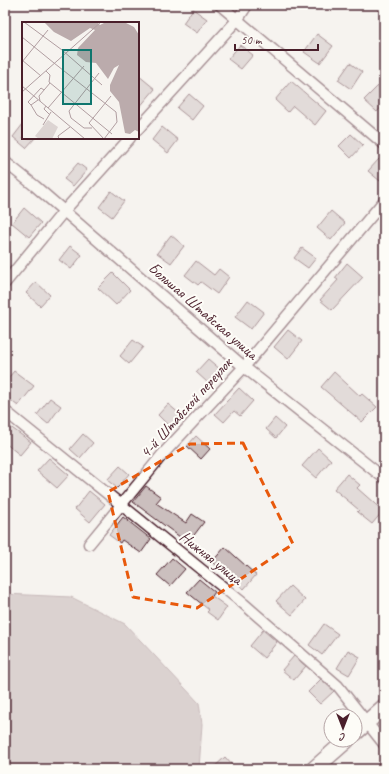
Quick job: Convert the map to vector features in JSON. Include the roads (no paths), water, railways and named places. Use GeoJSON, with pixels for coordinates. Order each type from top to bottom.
{"type":"FeatureCollection","features":[{"type":"Feature","properties":{"kind":"main road"},"geometry":{"type":"LineString","coordinates":[[363,726],[384,707]]}},
{"type":"Feature","properties":{"kind":"main road"},"geometry":{"type":"LineString","coordinates":[[314,769],[338,748]]}},
{"type":"Feature","properties":{"kind":"street"},"geometry":{"type":"LineString","coordinates":[[220,5],[384,144]]}},
{"type":"Feature","properties":{"kind":"street"},"geometry":{"type":"LineString","coordinates":[[139,128],[238,19],[247,5]]}},
{"type":"Feature","properties":{"kind":"street"},"geometry":{"type":"LineString","coordinates":[[5,283],[64,211],[129,139]]}},
{"type":"Feature","properties":{"kind":"street","name":"Большая Штабская улица"},"geometry":{"type":"LineString","coordinates":[[5,162],[244,366],[384,478]]}},
{"type":"Feature","properties":{"kind":"street","name":"4-й Штабской переулок"},"geometry":{"type":"LineString","coordinates":[[89,544],[162,455],[244,366],[384,201]]}},
{"type":"Feature","properties":{"kind":"street","name":"Нижняя улица"},"geometry":{"type":"LineString","coordinates":[[5,411],[261,619],[338,686],[384,744]]}}]}
